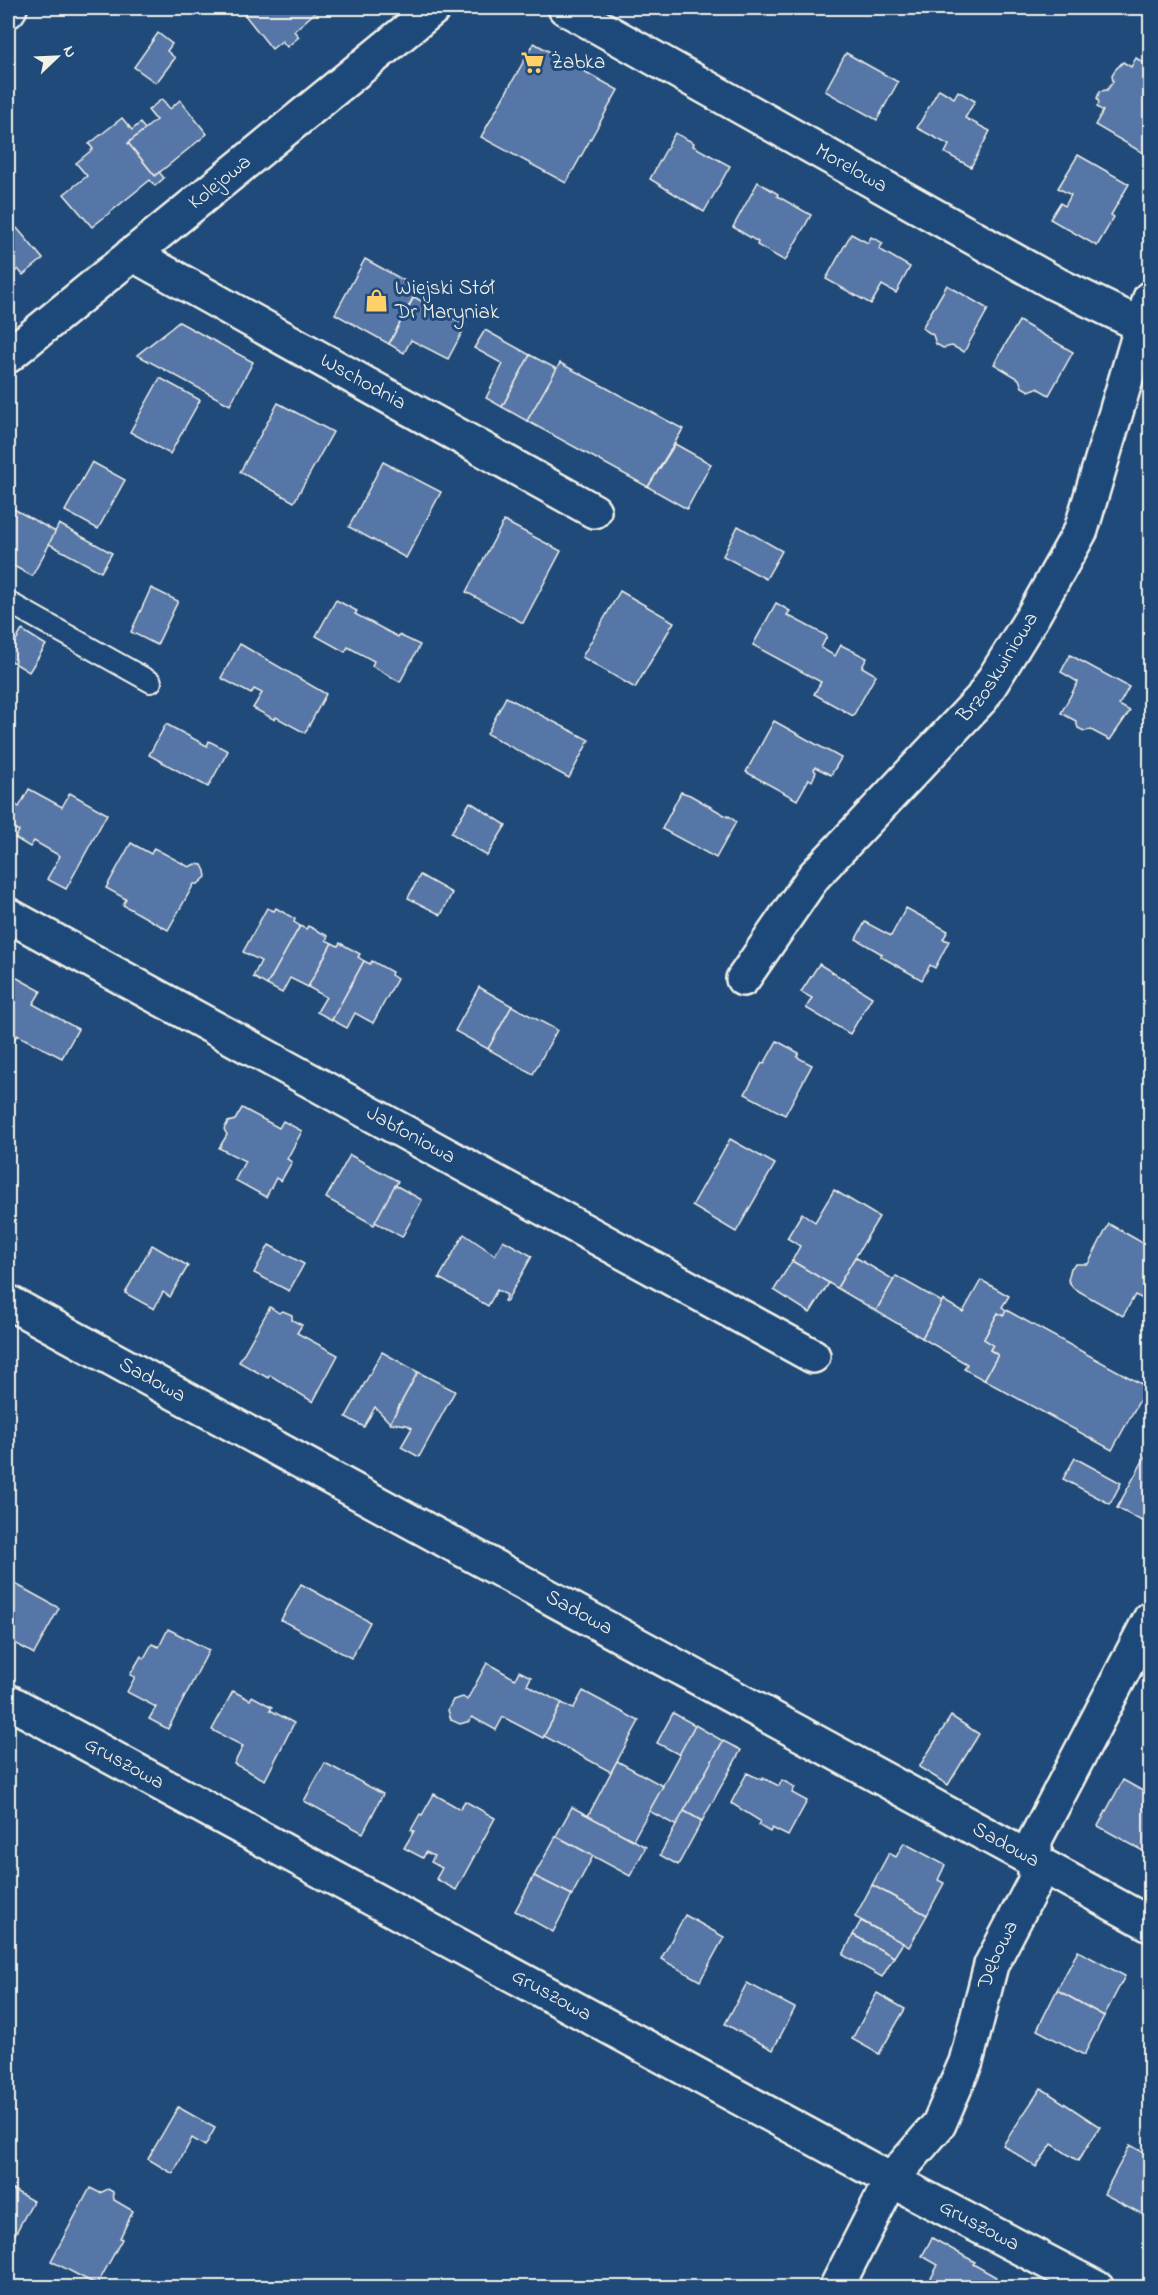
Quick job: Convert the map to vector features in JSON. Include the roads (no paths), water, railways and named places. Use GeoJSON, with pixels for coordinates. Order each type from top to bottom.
{"type":"FeatureCollection","features":[{"type":"Feature","properties":{"kind":"street","name":"Kolejowa"},"geometry":{"type":"LineString","coordinates":[[8,356],[434,8]]}},
{"type":"Feature","properties":{"kind":"street","name":"Morelowa"},"geometry":{"type":"LineString","coordinates":[[565,8],[1056,284],[1146,311]]}},
{"type":"Feature","properties":{"kind":"street","name":"Wschodnia"},"geometry":{"type":"LineString","coordinates":[[132,254],[594,511]]}},
{"type":"Feature","properties":{"kind":"street","name":"Brzoskwiniowa"},"geometry":{"type":"LineString","coordinates":[[743,979],[814,876],[982,698],[1034,614],[1081,530],[1146,311]]}},
{"type":"Feature","properties":{"kind":"street","name":"Jabłoniowa"},"geometry":{"type":"LineString","coordinates":[[8,915],[813,1356]]}},
{"type":"Feature","properties":{"kind":"street","name":"Sadowa"},"geometry":{"type":"LineString","coordinates":[[8,1302],[1150,1924]]}},
{"type":"Feature","properties":{"kind":"street","name":"Dębowa"},"geometry":{"type":"LineString","coordinates":[[836,2288],[891,2180],[939,2124],[966,2061],[991,1965],[1035,1881],[1035,1840],[1150,1619]]}},
{"type":"Feature","properties":{"kind":"street","name":"Gruszowa"},"geometry":{"type":"LineString","coordinates":[[8,1701],[891,2180],[1096,2288]]}},
{"type":"Feature","properties":{"kind":"lane"},"geometry":{"type":"LineString","coordinates":[[8,602],[151,682]]}},
{"type":"Feature","properties":{"kind":"place","name":"Żabka"},"geometry":{"type":"Point","coordinates":[533,63]}},
{"type":"Feature","properties":{"kind":"place","name":"Wiejski Stół Dr Maryniak"},"geometry":{"type":"Point","coordinates":[377,301]}}]}
